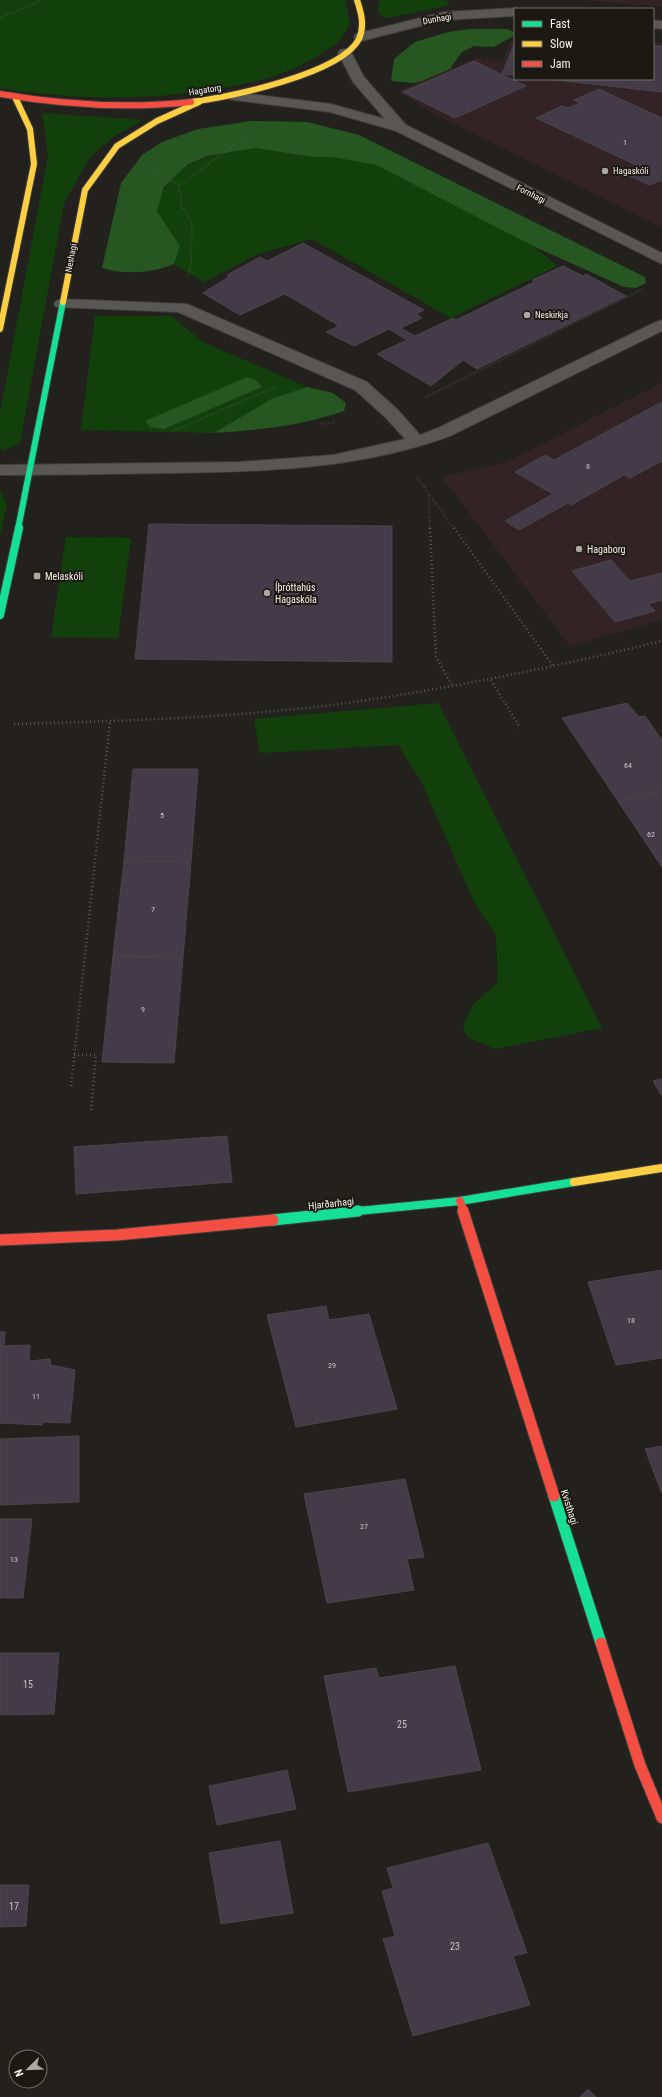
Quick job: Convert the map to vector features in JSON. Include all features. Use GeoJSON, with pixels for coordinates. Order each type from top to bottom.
{"type":"FeatureCollection","features":[{"type":"Feature","properties":{"kind":"street"},"geometry":{"type":"LineString","coordinates":[[357,0],[363,20],[361,37]]}},
{"type":"Feature","properties":{"kind":"street"},"geometry":{"type":"LineString","coordinates":[[470,0],[514,9]]}},
{"type":"Feature","properties":{"kind":"street","name":"Dunhagi"},"geometry":{"type":"LineString","coordinates":[[361,37],[387,29],[444,16],[514,12]]}},
{"type":"Feature","properties":{"kind":"street","name":"Hagatorg"},"geometry":{"type":"LineString","coordinates":[[0,94],[64,104],[112,106],[199,102],[234,96],[279,84],[320,69],[345,53],[361,37]]}},
{"type":"Feature","properties":{"kind":"street","name":"Fornhagi"},"geometry":{"type":"LineString","coordinates":[[345,53],[358,79],[401,128]]}},
{"type":"Feature","properties":{"kind":"street","name":"Fornhagi"},"geometry":{"type":"LineString","coordinates":[[234,96],[331,108],[401,128],[662,260]]}},
{"type":"Feature","properties":{"kind":"street"},"geometry":{"type":"LineString","coordinates":[[0,329],[34,164],[34,141],[31,126],[15,97]]}},
{"type":"Feature","properties":{"kind":"street","name":"Neshagi"},"geometry":{"type":"LineString","coordinates":[[0,615],[32,470],[62,304],[85,190],[117,146],[157,121],[199,102]]}},
{"type":"Feature","properties":{"kind":"street"},"geometry":{"type":"LineString","coordinates":[[62,304],[181,307],[361,386],[392,414],[417,442]]}},
{"type":"Feature","properties":{"kind":"street"},"geometry":{"type":"LineString","coordinates":[[0,470],[239,467],[333,460],[417,442],[451,429],[662,325]]}},
{"type":"Feature","properties":{"kind":"street","name":"Hjarðarhagi"},"geometry":{"type":"LineString","coordinates":[[0,1240],[117,1235],[460,1201],[662,1168]]}},
{"type":"Feature","properties":{"kind":"street","name":"Kvisthagi"},"geometry":{"type":"LineString","coordinates":[[460,1201],[640,1765],[662,1818]]}},
{"type":"Feature","properties":{"kind":"path"},"geometry":{"type":"LineString","coordinates":[[0,18],[42,0]]}},
{"type":"Feature","properties":{"kind":"path"},"geometry":{"type":"LineString","coordinates":[[180,186],[254,130]]}},
{"type":"Feature","properties":{"kind":"path"},"geometry":{"type":"LineString","coordinates":[[150,166],[180,186]]}},
{"type":"Feature","properties":{"kind":"path"},"geometry":{"type":"LineString","coordinates":[[180,186],[182,206],[192,223],[191,264],[181,307]]}},
{"type":"Feature","properties":{"kind":"path"},"geometry":{"type":"LineString","coordinates":[[169,433],[319,368]]}},
{"type":"Feature","properties":{"kind":"path"},"geometry":{"type":"LineString","coordinates":[[395,446],[554,667]]}},
{"type":"Feature","properties":{"kind":"path"},"geometry":{"type":"LineString","coordinates":[[430,494],[436,657],[453,687]]}},
{"type":"Feature","properties":{"kind":"path"},"geometry":{"type":"LineString","coordinates":[[14,724],[110,722],[291,709],[453,687],[554,667],[662,641]]}},
{"type":"Feature","properties":{"kind":"path"},"geometry":{"type":"LineString","coordinates":[[491,680],[520,728]]}},
{"type":"Feature","properties":{"kind":"path"},"geometry":{"type":"LineString","coordinates":[[71,1086],[110,722]]}},
{"type":"Feature","properties":{"kind":"path"},"geometry":{"type":"LineString","coordinates":[[74,1055],[96,1055],[90,1111]]}},
{"type":"Feature","properties":{"kind":"shaded area"},"geometry":{"type":"Polygon","coordinates":[[[584,0],[662,0],[662,7],[584,0]]]}},
{"type":"Feature","properties":{"kind":"shaded area","name":"Hagaskóli"},"geometry":{"type":"Polygon","coordinates":[[[514,35],[514,80],[654,80],[654,41],[662,42],[662,228],[434,114],[399,91],[476,58],[502,61],[514,35]]]}},
{"type":"Feature","properties":{"kind":"shaded area","name":"Hagaborg"},"geometry":{"type":"Polygon","coordinates":[[[662,383],[662,620],[570,646],[442,477],[506,462],[662,383]]]}},
{"type":"Feature","properties":{"kind":"green space"},"geometry":{"type":"Polygon","coordinates":[[[0,0],[345,0],[350,22],[342,37],[333,46],[298,67],[258,81],[217,89],[163,96],[108,98],[81,97],[0,88],[0,0]]]}},
{"type":"Feature","properties":{"kind":"green space"},"geometry":{"type":"Polygon","coordinates":[[[380,0],[446,0],[450,3],[445,6],[388,18],[382,17],[378,11],[380,0]]]}},
{"type":"Feature","properties":{"kind":"green space"},"geometry":{"type":"Polygon","coordinates":[[[470,29],[507,29],[514,32],[512,37],[494,47],[474,46],[462,52],[450,69],[422,81],[414,83],[391,81],[394,59],[415,42],[448,32],[470,29]]]}},
{"type":"Feature","properties":{"kind":"green space"},"geometry":{"type":"Polygon","coordinates":[[[42,113],[143,120],[113,137],[90,157],[64,203],[20,443],[2,451],[0,448],[0,413],[48,156],[42,113]]]}},
{"type":"Feature","properties":{"kind":"green space"},"geometry":{"type":"Polygon","coordinates":[[[251,121],[307,122],[359,135],[645,277],[646,283],[636,288],[624,287],[533,246],[376,165],[332,157],[312,157],[256,148],[207,156],[187,165],[164,187],[157,211],[180,246],[174,264],[138,272],[119,272],[102,268],[121,183],[142,155],[162,142],[198,129],[251,121]]]}},
{"type":"Feature","properties":{"kind":"green space"},"geometry":{"type":"Polygon","coordinates":[[[256,148],[312,157],[332,157],[376,165],[533,246],[557,266],[451,318],[312,239],[258,254],[204,282],[174,264],[180,246],[157,211],[162,194],[170,180],[181,170],[193,163],[223,153],[256,148]]]}},
{"type":"Feature","properties":{"kind":"green space"},"geometry":{"type":"Polygon","coordinates":[[[95,316],[171,316],[203,342],[307,387],[271,399],[214,433],[81,430],[95,316]]]}},
{"type":"Feature","properties":{"kind":"green space"},"geometry":{"type":"Polygon","coordinates":[[[247,377],[256,380],[262,387],[164,429],[150,427],[145,421],[247,377]]]}},
{"type":"Feature","properties":{"kind":"green space"},"geometry":{"type":"Polygon","coordinates":[[[307,387],[333,393],[346,403],[344,411],[295,424],[214,433],[271,399],[307,387]]]}},
{"type":"Feature","properties":{"kind":"green space"},"geometry":{"type":"Polygon","coordinates":[[[0,491],[7,505],[0,536],[0,491]]]}},
{"type":"Feature","properties":{"kind":"green space"},"geometry":{"type":"Polygon","coordinates":[[[66,537],[131,538],[118,638],[51,637],[66,537]]]}},
{"type":"Feature","properties":{"kind":"green space"},"geometry":{"type":"Polygon","coordinates":[[[438,703],[602,1028],[495,1049],[467,1037],[463,1025],[473,1005],[498,982],[496,935],[475,904],[421,781],[398,745],[260,753],[254,719],[438,703]]]}},
{"type":"Feature","properties":{"kind":"building"},"geometry":{"type":"Polygon","coordinates":[[[514,44],[514,75],[502,74],[514,44]]]}},
{"type":"Feature","properties":{"kind":"building"},"geometry":{"type":"Polygon","coordinates":[[[654,46],[662,46],[662,92],[556,80],[654,80],[654,46]]]}},
{"type":"Feature","properties":{"kind":"building"},"geometry":{"type":"Polygon","coordinates":[[[474,61],[526,86],[455,118],[403,92],[474,61]]]}},
{"type":"Feature","properties":{"kind":"building"},"geometry":{"type":"Polygon","coordinates":[[[599,89],[662,118],[662,180],[649,185],[624,173],[638,166],[536,118],[562,106],[568,108],[580,103],[574,100],[599,89]]]}},
{"type":"Feature","properties":{"kind":"building","name":"Neskirkja"},"geometry":{"type":"Polygon","coordinates":[[[303,243],[424,310],[416,314],[422,318],[401,328],[415,336],[453,318],[456,320],[534,282],[532,280],[563,266],[583,276],[586,274],[626,296],[477,369],[463,360],[431,386],[377,354],[407,340],[389,329],[354,346],[326,332],[339,326],[285,294],[240,315],[203,293],[230,276],[227,275],[260,257],[267,261],[303,243]]]}},
{"type":"Feature","properties":{"kind":"building"},"geometry":{"type":"Polygon","coordinates":[[[662,402],[662,461],[630,478],[624,475],[571,505],[568,503],[519,530],[505,521],[553,494],[515,472],[545,455],[554,460],[662,402]]]}},
{"type":"Feature","properties":{"kind":"building","name":"Íþróttahús Hagaskóla"},"geometry":{"type":"Polygon","coordinates":[[[149,524],[392,526],[392,662],[135,659],[149,524]]]}},
{"type":"Feature","properties":{"kind":"building"},"geometry":{"type":"Polygon","coordinates":[[[611,560],[630,581],[662,573],[662,600],[648,604],[655,611],[615,622],[572,571],[611,560]]]}},
{"type":"Feature","properties":{"kind":"building"},"geometry":{"type":"Polygon","coordinates":[[[627,703],[639,717],[645,716],[662,740],[662,791],[618,801],[562,718],[627,703]]]}},
{"type":"Feature","properties":{"kind":"building"},"geometry":{"type":"Polygon","coordinates":[[[133,769],[198,769],[191,862],[124,861],[133,769]]]}},
{"type":"Feature","properties":{"kind":"building"},"geometry":{"type":"Polygon","coordinates":[[[662,791],[662,867],[618,801],[662,791]]]}},
{"type":"Feature","properties":{"kind":"building"},"geometry":{"type":"Polygon","coordinates":[[[124,861],[191,862],[183,957],[113,956],[124,861]]]}},
{"type":"Feature","properties":{"kind":"building"},"geometry":{"type":"Polygon","coordinates":[[[113,956],[183,957],[174,1063],[102,1062],[113,956]]]}},
{"type":"Feature","properties":{"kind":"building"},"geometry":{"type":"Polygon","coordinates":[[[662,1079],[662,1096],[653,1081],[662,1079]]]}},
{"type":"Feature","properties":{"kind":"building"},"geometry":{"type":"Polygon","coordinates":[[[227,1136],[232,1182],[76,1194],[74,1147],[227,1136]]]}},
{"type":"Feature","properties":{"kind":"building"},"geometry":{"type":"Polygon","coordinates":[[[662,1270],[662,1358],[616,1365],[588,1282],[662,1270]]]}},
{"type":"Feature","properties":{"kind":"building"},"geometry":{"type":"Polygon","coordinates":[[[326,1306],[329,1320],[369,1314],[397,1409],[296,1427],[267,1315],[326,1306]]]}},
{"type":"Feature","properties":{"kind":"building"},"geometry":{"type":"Polygon","coordinates":[[[0,1332],[5,1332],[4,1346],[30,1345],[29,1361],[50,1359],[51,1365],[75,1370],[70,1423],[43,1422],[42,1425],[0,1423],[0,1332]]]}},
{"type":"Feature","properties":{"kind":"building"},"geometry":{"type":"Polygon","coordinates":[[[79,1436],[79,1502],[0,1505],[0,1439],[79,1436]]]}},
{"type":"Feature","properties":{"kind":"building"},"geometry":{"type":"Polygon","coordinates":[[[662,1446],[662,1494],[645,1449],[662,1446]]]}},
{"type":"Feature","properties":{"kind":"building"},"geometry":{"type":"Polygon","coordinates":[[[405,1479],[424,1557],[407,1559],[414,1590],[327,1603],[304,1494],[405,1479]]]}},
{"type":"Feature","properties":{"kind":"building"},"geometry":{"type":"Polygon","coordinates":[[[0,1519],[32,1519],[23,1598],[0,1598],[0,1519]]]}},
{"type":"Feature","properties":{"kind":"building"},"geometry":{"type":"Polygon","coordinates":[[[0,1653],[59,1653],[54,1714],[0,1715],[0,1653]]]}},
{"type":"Feature","properties":{"kind":"building"},"geometry":{"type":"Polygon","coordinates":[[[455,1666],[481,1770],[348,1792],[324,1676],[376,1668],[379,1678],[455,1666]]]}},
{"type":"Feature","properties":{"kind":"building"},"geometry":{"type":"Polygon","coordinates":[[[287,1770],[296,1809],[217,1825],[209,1786],[287,1770]]]}},
{"type":"Feature","properties":{"kind":"building"},"geometry":{"type":"Polygon","coordinates":[[[280,1841],[293,1913],[221,1924],[209,1853],[280,1841]]]}},
{"type":"Feature","properties":{"kind":"building"},"geometry":{"type":"Polygon","coordinates":[[[488,1843],[527,1953],[513,1956],[530,2005],[413,2036],[383,1939],[395,1936],[382,1891],[393,1888],[387,1868],[488,1843]]]}},
{"type":"Feature","properties":{"kind":"building"},"geometry":{"type":"Polygon","coordinates":[[[0,1885],[29,1885],[26,1926],[0,1927],[0,1885]]]}},
{"type":"Feature","properties":{"kind":"building"},"geometry":{"type":"Polygon","coordinates":[[[588,2089],[596,2097],[580,2097],[588,2089]]]}},
{"type":"Feature","properties":{"kind":"traffic: fast"},"geometry":{"type":"LineString","coordinates":[[0,615],[31,470],[63,302]]}},
{"type":"Feature","properties":{"kind":"traffic: fast"},"geometry":{"type":"LineString","coordinates":[[273,1220],[460,1201],[574,1182]]}},
{"type":"Feature","properties":{"kind":"traffic: fast"},"geometry":{"type":"LineString","coordinates":[[554,1496],[601,1643]]}},
{"type":"Feature","properties":{"kind":"traffic: slow"},"geometry":{"type":"LineString","coordinates":[[191,102],[243,93],[277,84],[340,57],[353,47],[361,34],[362,19],[357,0]]}},
{"type":"Feature","properties":{"kind":"traffic: slow"},"geometry":{"type":"LineString","coordinates":[[0,329],[34,164],[30,129],[15,97]]}},
{"type":"Feature","properties":{"kind":"traffic: slow"},"geometry":{"type":"LineString","coordinates":[[63,302],[85,190],[117,146],[157,121],[199,102]]}},
{"type":"Feature","properties":{"kind":"traffic: slow"},"geometry":{"type":"LineString","coordinates":[[574,1182],[662,1168]]}},
{"type":"Feature","properties":{"kind":"traffic: jam"},"geometry":{"type":"LineString","coordinates":[[0,94],[95,106],[143,106],[191,102]]}},
{"type":"Feature","properties":{"kind":"traffic: jam"},"geometry":{"type":"LineString","coordinates":[[460,1201],[554,1496]]}},
{"type":"Feature","properties":{"kind":"traffic: jam"},"geometry":{"type":"LineString","coordinates":[[0,1240],[117,1235],[273,1220]]}},
{"type":"Feature","properties":{"kind":"traffic: jam"},"geometry":{"type":"LineString","coordinates":[[601,1643],[640,1765],[662,1818]]}},
{"type":"Feature","properties":{"kind":"place","name":"Hagaskóli"},"geometry":{"type":"Point","coordinates":[605,171]}},
{"type":"Feature","properties":{"kind":"place","name":"Neskirkja"},"geometry":{"type":"Point","coordinates":[527,315]}},
{"type":"Feature","properties":{"kind":"place","name":"Hagaborg"},"geometry":{"type":"Point","coordinates":[579,549]}},
{"type":"Feature","properties":{"kind":"place","name":"Melaskóli"},"geometry":{"type":"Point","coordinates":[37,576]}},
{"type":"Feature","properties":{"kind":"place","name":"Íþróttahús Hagaskóla"},"geometry":{"type":"Point","coordinates":[267,593]}}]}
